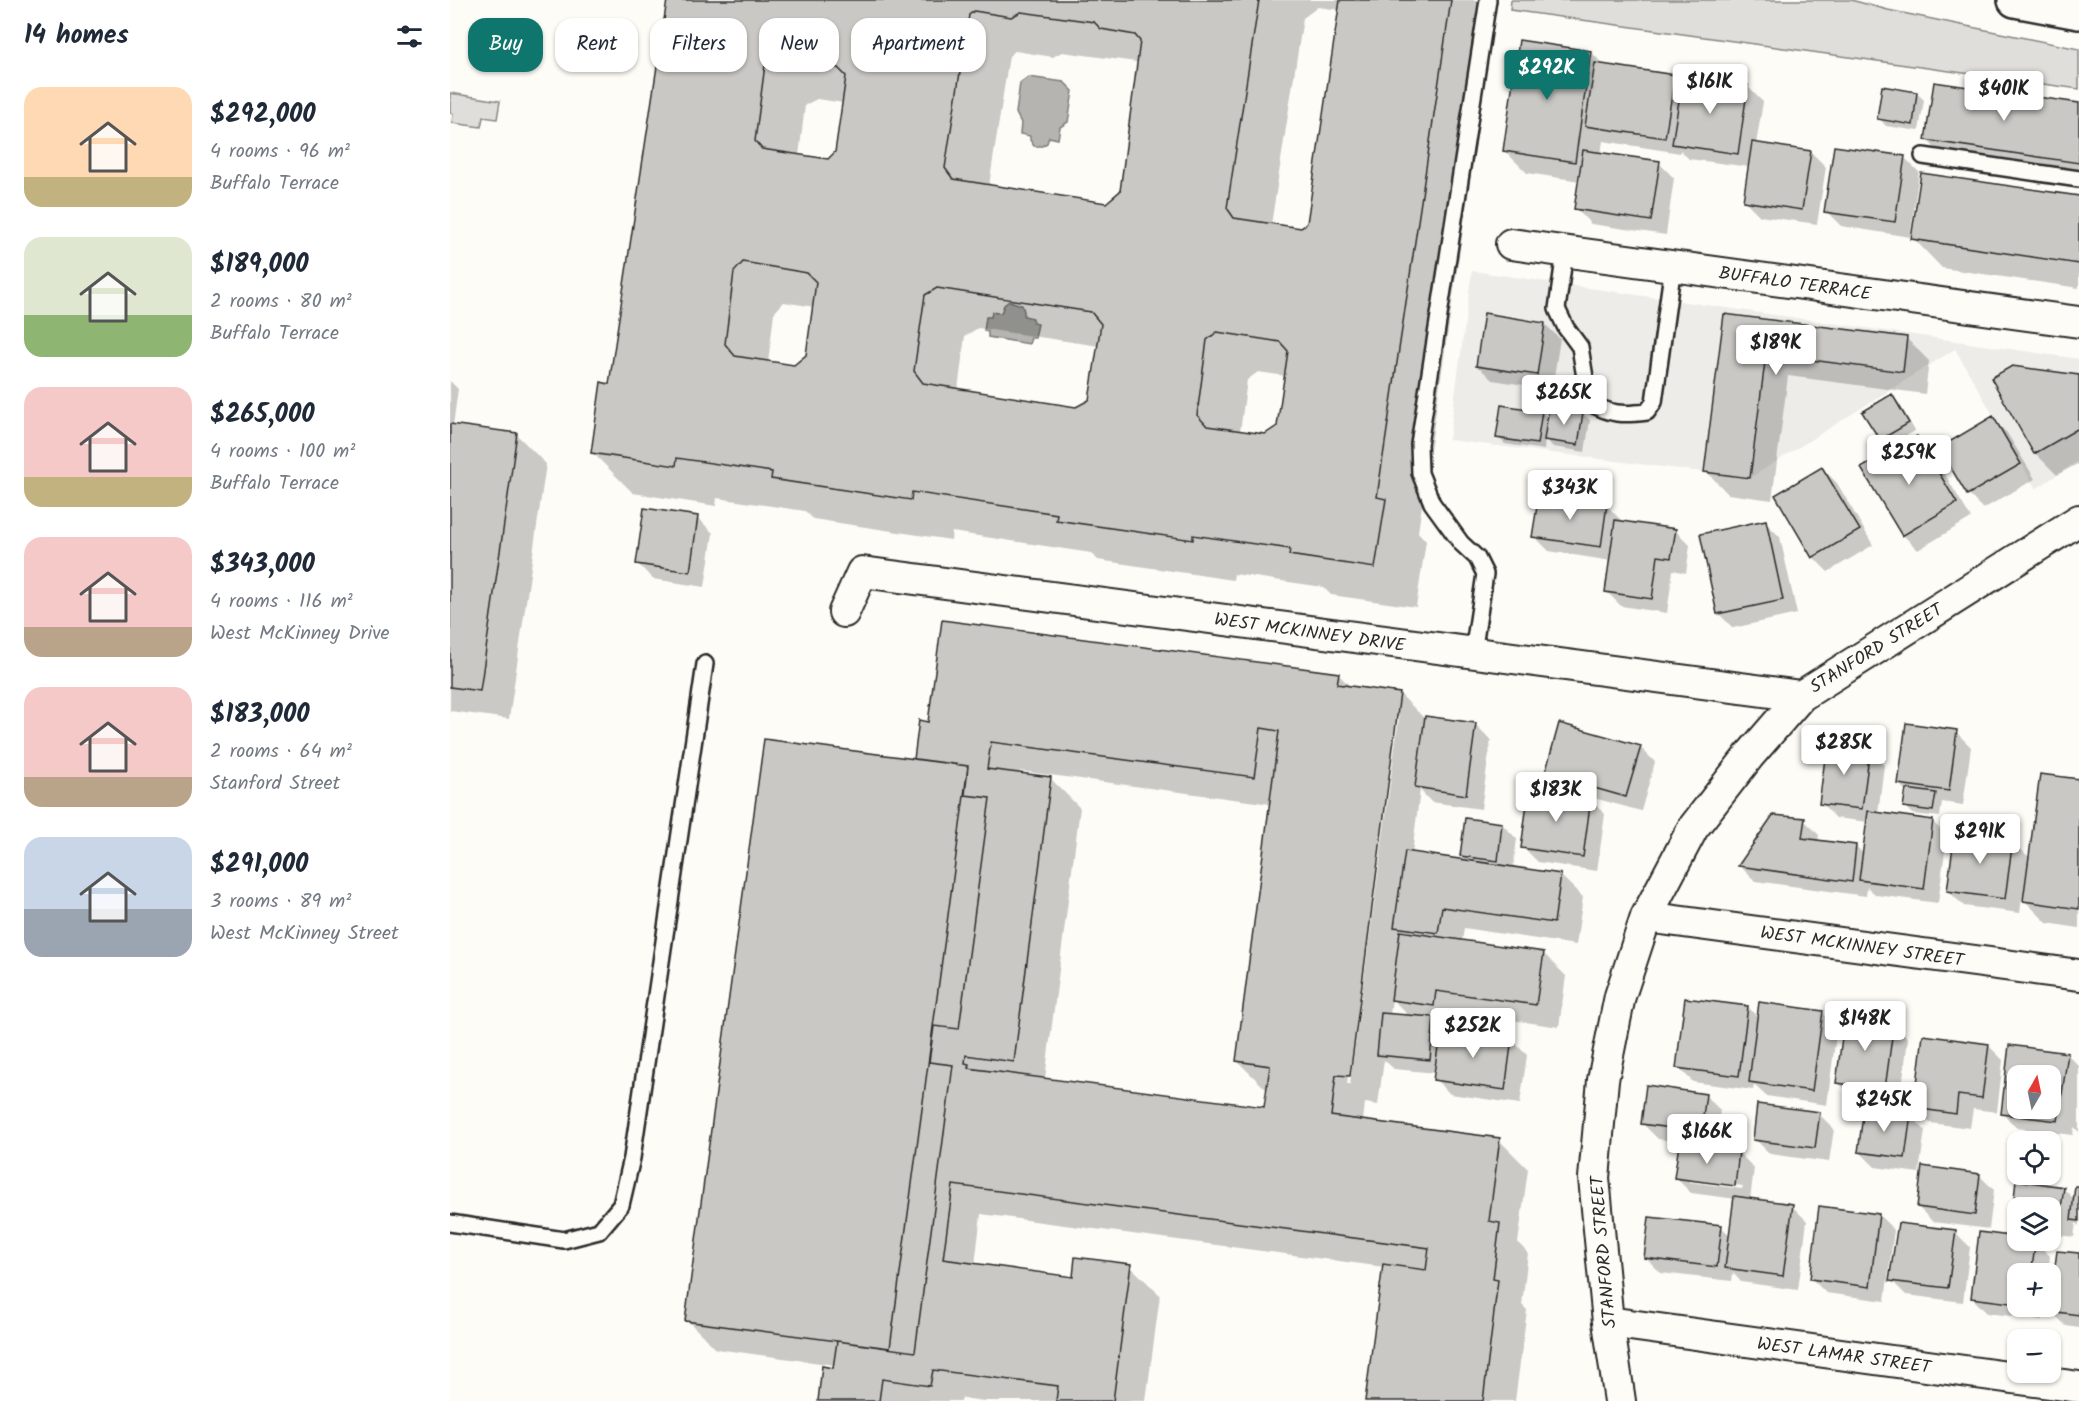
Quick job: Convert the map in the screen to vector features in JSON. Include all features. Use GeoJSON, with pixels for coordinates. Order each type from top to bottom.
{"type":"FeatureCollection","features":[{"type":"Feature","properties":{"kind":"street"},"geometry":{"type":"LineString","coordinates":[[2015,0],[2079,12]]}},
{"type":"Feature","properties":{"kind":"street","name":"BUFFALO TERRACE"},"geometry":{"type":"LineString","coordinates":[[1511,244],[2079,322]]}},
{"type":"Feature","properties":{"kind":"street","name":"STANFORD STREET"},"geometry":{"type":"LineString","coordinates":[[1620,1401],[1608,1322],[1594,1178],[1604,1080],[1620,996],[1646,917],[1694,828],[1749,756],[1801,696],[2079,520]]}},
{"type":"Feature","properties":{"kind":"street","name":"WEST MCKINNEY DRIVE"},"geometry":{"type":"LineString","coordinates":[[843,612],[862,573],[1801,696]]}},
{"type":"Feature","properties":{"kind":"street","name":"WEST MCKINNEY STREET"},"geometry":{"type":"LineString","coordinates":[[1646,917],[2079,975]]}},
{"type":"Feature","properties":{"kind":"street","name":"WEST LAMAR STREET"},"geometry":{"type":"LineString","coordinates":[[1608,1322],[2079,1387]]}},
{"type":"Feature","properties":{"kind":"lane"},"geometry":{"type":"LineString","coordinates":[[1473,654],[1485,574],[1477,558],[1461,543],[1432,503],[1420,473],[1419,444],[1488,0]]}},
{"type":"Feature","properties":{"kind":"lane"},"geometry":{"type":"LineString","coordinates":[[1923,156],[2079,179]]}},
{"type":"Feature","properties":{"kind":"lane"},"geometry":{"type":"LineString","coordinates":[[1565,252],[1557,309],[1566,328],[1580,347],[1589,402],[1600,409],[1622,415],[1647,412],[1654,402],[1673,266]]}},
{"type":"Feature","properties":{"kind":"lane"},"geometry":{"type":"LineString","coordinates":[[450,1223],[564,1239],[599,1231],[621,1205],[632,1158],[705,664]]}},
{"type":"Feature","properties":{"kind":"shaded area"},"geometry":{"type":"Polygon","coordinates":[[[1511,0],[1851,0],[1888,10],[2079,49],[2079,89],[1510,10],[1511,0]]]}},
{"type":"Feature","properties":{"kind":"shaded area"},"geometry":{"type":"Polygon","coordinates":[[[1028,77],[1064,82],[1073,91],[1068,122],[1060,127],[1058,139],[1049,137],[1047,143],[1042,146],[1034,146],[1030,136],[1020,134],[1021,123],[1016,113],[1020,83],[1028,77]]]}},
{"type":"Feature","properties":{"kind":"shaded area"},"geometry":{"type":"Polygon","coordinates":[[[450,93],[500,101],[497,119],[483,117],[481,127],[452,123],[450,93]]]}},
{"type":"Feature","properties":{"kind":"shaded area"},"geometry":{"type":"Polygon","coordinates":[[[1472,271],[2079,359],[2079,460],[2036,489],[1955,349],[1750,478],[1449,440],[1472,271]]]}},
{"type":"Feature","properties":{"kind":"shaded area"},"geometry":{"type":"Polygon","coordinates":[[[1009,301],[1022,305],[1024,316],[1033,318],[1033,323],[1038,324],[1035,338],[1031,338],[1029,344],[988,337],[988,332],[984,331],[986,317],[991,317],[992,312],[1001,313],[1004,305],[1009,301]]]}},
{"type":"Feature","properties":{"kind":"building"},"geometry":{"type":"Polygon","coordinates":[[[667,0],[1259,0],[1227,208],[1234,218],[1301,228],[1307,223],[1340,0],[1451,0],[1377,497],[1386,499],[1375,568],[1289,555],[1290,549],[1193,535],[1193,540],[1056,520],[1057,514],[912,492],[911,500],[771,479],[772,472],[677,458],[676,466],[591,453],[601,382],[609,384],[656,72],[747,72],[747,18],[664,18],[667,0]],[[974,11],[969,18],[851,18],[851,72],[960,72],[945,168],[953,179],[1106,203],[1120,191],[1140,41],[1135,35],[1101,29],[1094,22],[1021,12],[1011,17],[974,11]],[[759,18],[759,72],[764,72],[755,141],[762,149],[828,159],[835,152],[846,76],[839,69],[839,18],[759,18]],[[743,262],[734,272],[725,344],[735,356],[794,365],[806,355],[816,282],[807,273],[743,262]],[[937,288],[925,295],[914,371],[923,383],[1076,407],[1089,400],[1101,324],[1091,312],[937,288]],[[1217,332],[1207,340],[1197,415],[1207,426],[1265,434],[1277,426],[1288,351],[1280,342],[1217,332]]]}},
{"type":"Feature","properties":{"kind":"building"},"geometry":{"type":"Polygon","coordinates":[[[1519,40],[1591,51],[1575,162],[1503,151],[1519,40]]]}},
{"type":"Feature","properties":{"kind":"building"},"geometry":{"type":"Polygon","coordinates":[[[1595,63],[1675,75],[1665,138],[1585,126],[1595,63]]]}},
{"type":"Feature","properties":{"kind":"building"},"geometry":{"type":"Polygon","coordinates":[[[1683,76],[1748,85],[1738,154],[1672,144],[1683,76]]]}},
{"type":"Feature","properties":{"kind":"building"},"geometry":{"type":"Polygon","coordinates":[[[1934,82],[2079,103],[2079,163],[1925,140],[1934,82]]]}},
{"type":"Feature","properties":{"kind":"building"},"geometry":{"type":"Polygon","coordinates":[[[1882,86],[1917,92],[1913,125],[1877,119],[1882,86]]]}},
{"type":"Feature","properties":{"kind":"building"},"geometry":{"type":"Polygon","coordinates":[[[1752,142],[1811,151],[1802,210],[1743,201],[1752,142]]]}},
{"type":"Feature","properties":{"kind":"building"},"geometry":{"type":"Polygon","coordinates":[[[1834,146],[1905,156],[1895,222],[1824,212],[1834,146]]]}},
{"type":"Feature","properties":{"kind":"building"},"geometry":{"type":"Polygon","coordinates":[[[1583,150],[1660,161],[1651,221],[1574,209],[1583,150]]]}},
{"type":"Feature","properties":{"kind":"building"},"geometry":{"type":"Polygon","coordinates":[[[1921,173],[2079,196],[2079,264],[1911,239],[1921,173]]]}},
{"type":"Feature","properties":{"kind":"building"},"geometry":{"type":"Polygon","coordinates":[[[1484,313],[1545,323],[1537,375],[1476,366],[1484,313]]]}},
{"type":"Feature","properties":{"kind":"building"},"geometry":{"type":"Polygon","coordinates":[[[1724,314],[1907,337],[1903,372],[1766,354],[1750,478],[1704,472],[1724,314]]]}},
{"type":"Feature","properties":{"kind":"building"},"geometry":{"type":"Polygon","coordinates":[[[2012,366],[2079,375],[2079,428],[2034,454],[1991,378],[2012,366]]]}},
{"type":"Feature","properties":{"kind":"building"},"geometry":{"type":"Polygon","coordinates":[[[1892,394],[1909,423],[1880,440],[1862,412],[1892,394]]]}},
{"type":"Feature","properties":{"kind":"building"},"geometry":{"type":"Polygon","coordinates":[[[1501,405],[1542,411],[1537,444],[1496,438],[1501,405]]]}},
{"type":"Feature","properties":{"kind":"building"},"geometry":{"type":"Polygon","coordinates":[[[1549,407],[1583,412],[1578,445],[1544,440],[1549,407]]]}},
{"type":"Feature","properties":{"kind":"building"},"geometry":{"type":"Polygon","coordinates":[[[1993,416],[2021,464],[1967,495],[1939,448],[1993,416]]]}},
{"type":"Feature","properties":{"kind":"building"},"geometry":{"type":"Polygon","coordinates":[[[450,424],[517,433],[480,691],[450,687],[450,424]]]}},
{"type":"Feature","properties":{"kind":"building"},"geometry":{"type":"Polygon","coordinates":[[[1917,436],[1957,503],[1902,536],[1861,468],[1917,436]]]}},
{"type":"Feature","properties":{"kind":"building"},"geometry":{"type":"Polygon","coordinates":[[[1822,467],[1860,530],[1812,558],[1775,495],[1822,467]]]}},
{"type":"Feature","properties":{"kind":"building"},"geometry":{"type":"Polygon","coordinates":[[[1539,494],[1607,504],[1601,547],[1532,537],[1539,494]]]}},
{"type":"Feature","properties":{"kind":"building"},"geometry":{"type":"Polygon","coordinates":[[[644,508],[698,516],[690,572],[636,564],[644,508]]]}},
{"type":"Feature","properties":{"kind":"building"},"geometry":{"type":"Polygon","coordinates":[[[1615,520],[1676,529],[1671,558],[1658,556],[1652,599],[1605,592],[1615,520]]]}},
{"type":"Feature","properties":{"kind":"building"},"geometry":{"type":"Polygon","coordinates":[[[1766,520],[1783,600],[1717,614],[1700,534],[1766,520]]]}},
{"type":"Feature","properties":{"kind":"building"},"geometry":{"type":"Polygon","coordinates":[[[942,620],[1339,673],[1337,684],[1400,693],[1350,1076],[1336,1075],[1331,1116],[1500,1138],[1489,1221],[1500,1223],[1493,1279],[1498,1280],[1483,1401],[1365,1401],[1383,1264],[1426,1270],[1429,1248],[953,1185],[943,1259],[1073,1277],[1075,1257],[1131,1264],[1113,1401],[1056,1401],[1058,1386],[933,1370],[930,1386],[882,1379],[879,1401],[818,1401],[822,1366],[833,1368],[837,1341],[915,1352],[953,1065],[929,1062],[934,1026],[959,1029],[990,798],[965,795],[968,766],[914,759],[919,720],[928,722],[942,620]],[[1261,728],[1254,777],[991,742],[987,769],[1051,777],[1014,1062],[966,1055],[965,1063],[969,1064],[968,1068],[1264,1107],[1270,1066],[1236,1061],[1279,731],[1261,728]]]}},
{"type":"Feature","properties":{"kind":"building"},"geometry":{"type":"Polygon","coordinates":[[[1425,716],[1476,723],[1466,795],[1415,787],[1425,716]]]}},
{"type":"Feature","properties":{"kind":"building"},"geometry":{"type":"Polygon","coordinates":[[[1559,723],[1641,746],[1626,797],[1545,774],[1559,723]]]}},
{"type":"Feature","properties":{"kind":"building"},"geometry":{"type":"Polygon","coordinates":[[[1906,723],[1957,730],[1949,791],[1898,784],[1906,723]]]}},
{"type":"Feature","properties":{"kind":"building"},"geometry":{"type":"Polygon","coordinates":[[[764,739],[968,766],[890,1348],[685,1321],[764,739]]]}},
{"type":"Feature","properties":{"kind":"building"},"geometry":{"type":"Polygon","coordinates":[[[1827,743],[1870,749],[1862,809],[1819,804],[1827,743]]]}},
{"type":"Feature","properties":{"kind":"building"},"geometry":{"type":"Polygon","coordinates":[[[2040,774],[2079,779],[2079,909],[2023,901],[2040,774]]]}},
{"type":"Feature","properties":{"kind":"building"},"geometry":{"type":"Polygon","coordinates":[[[1529,789],[1591,798],[1583,857],[1521,848],[1529,789]]]}},
{"type":"Feature","properties":{"kind":"building"},"geometry":{"type":"Polygon","coordinates":[[[1906,789],[1936,793],[1933,811],[1903,807],[1906,789]]]}},
{"type":"Feature","properties":{"kind":"building"},"geometry":{"type":"Polygon","coordinates":[[[1868,811],[1933,820],[1924,889],[1859,880],[1868,811]]]}},
{"type":"Feature","properties":{"kind":"building"},"geometry":{"type":"Polygon","coordinates":[[[1773,815],[1805,818],[1802,838],[1856,845],[1852,882],[1738,866],[1773,815]]]}},
{"type":"Feature","properties":{"kind":"building"},"geometry":{"type":"Polygon","coordinates":[[[1465,818],[1502,823],[1498,861],[1460,856],[1465,818]]]}},
{"type":"Feature","properties":{"kind":"building"},"geometry":{"type":"Polygon","coordinates":[[[1955,831],[2013,839],[2005,899],[1947,891],[1955,831]]]}},
{"type":"Feature","properties":{"kind":"building"},"geometry":{"type":"Polygon","coordinates":[[[1405,851],[1561,874],[1554,923],[1442,907],[1438,933],[1394,927],[1405,851]]]}},
{"type":"Feature","properties":{"kind":"building"},"geometry":{"type":"Polygon","coordinates":[[[1400,931],[1544,952],[1536,1005],[1436,991],[1434,1006],[1391,1000],[1400,931]]]}},
{"type":"Feature","properties":{"kind":"building"},"geometry":{"type":"Polygon","coordinates":[[[1685,998],[1748,1006],[1739,1076],[1676,1068],[1685,998]]]}},
{"type":"Feature","properties":{"kind":"building"},"geometry":{"type":"Polygon","coordinates":[[[1759,1002],[1823,1011],[1812,1091],[1749,1082],[1759,1002]]]}},
{"type":"Feature","properties":{"kind":"building"},"geometry":{"type":"Polygon","coordinates":[[[1381,1013],[1434,1017],[1430,1060],[1377,1055],[1381,1013]]]}},
{"type":"Feature","properties":{"kind":"building"},"geometry":{"type":"Polygon","coordinates":[[[1845,1015],[1894,1022],[1885,1089],[1836,1083],[1845,1015]]]}},
{"type":"Feature","properties":{"kind":"building"},"geometry":{"type":"Polygon","coordinates":[[[1441,1028],[1512,1038],[1505,1090],[1433,1080],[1441,1028]]]}},
{"type":"Feature","properties":{"kind":"building"},"geometry":{"type":"Polygon","coordinates":[[[1923,1035],[1989,1044],[1982,1098],[1958,1095],[1956,1114],[1914,1108],[1923,1035]]]}},
{"type":"Feature","properties":{"kind":"building"},"geometry":{"type":"Polygon","coordinates":[[[2009,1045],[2068,1053],[2061,1101],[2061,1065],[2007,1065],[2007,1115],[2001,1114],[2009,1045]]]}},
{"type":"Feature","properties":{"kind":"building"},"geometry":{"type":"Polygon","coordinates":[[[1646,1085],[1706,1094],[1701,1132],[1641,1124],[1646,1085]]]}},
{"type":"Feature","properties":{"kind":"building"},"geometry":{"type":"Polygon","coordinates":[[[1757,1104],[1820,1112],[1815,1148],[1753,1140],[1757,1104]]]}},
{"type":"Feature","properties":{"kind":"building"},"geometry":{"type":"Polygon","coordinates":[[[1864,1108],[1911,1114],[1905,1158],[1858,1152],[1864,1108]]]}},
{"type":"Feature","properties":{"kind":"building"},"geometry":{"type":"Polygon","coordinates":[[[1679,1144],[1739,1151],[1735,1186],[1674,1178],[1679,1144]]]}},
{"type":"Feature","properties":{"kind":"building"},"geometry":{"type":"Polygon","coordinates":[[[1922,1166],[1980,1174],[1975,1215],[1917,1207],[1922,1166]]]}},
{"type":"Feature","properties":{"kind":"building"},"geometry":{"type":"Polygon","coordinates":[[[2015,1185],[2064,1187],[2061,1209],[2061,1197],[2014,1197],[2015,1185]]]}},
{"type":"Feature","properties":{"kind":"building"},"geometry":{"type":"Polygon","coordinates":[[[2075,1186],[2079,1186],[2079,1221],[2071,1220],[2075,1186]]]}},
{"type":"Feature","properties":{"kind":"building"},"geometry":{"type":"Polygon","coordinates":[[[1734,1196],[1793,1204],[1783,1276],[1725,1268],[1734,1196]]]}},
{"type":"Feature","properties":{"kind":"building"},"geometry":{"type":"Polygon","coordinates":[[[1819,1206],[1879,1214],[1870,1287],[1810,1279],[1819,1206]]]}},
{"type":"Feature","properties":{"kind":"building"},"geometry":{"type":"Polygon","coordinates":[[[1649,1217],[1722,1225],[1717,1267],[1644,1258],[1649,1217]]]}},
{"type":"Feature","properties":{"kind":"building"},"geometry":{"type":"Polygon","coordinates":[[[1898,1223],[1956,1230],[1948,1288],[1889,1281],[1898,1223]]]}},
{"type":"Feature","properties":{"kind":"building"},"geometry":{"type":"Polygon","coordinates":[[[1979,1232],[2007,1236],[2007,1251],[2034,1251],[2033,1263],[2007,1263],[2007,1303],[1971,1298],[1979,1232]]]}},
{"type":"Feature","properties":{"kind":"building"},"geometry":{"type":"Polygon","coordinates":[[[2057,1251],[2079,1253],[2079,1315],[2061,1313],[2061,1263],[2055,1263],[2057,1251]]]}}]}
